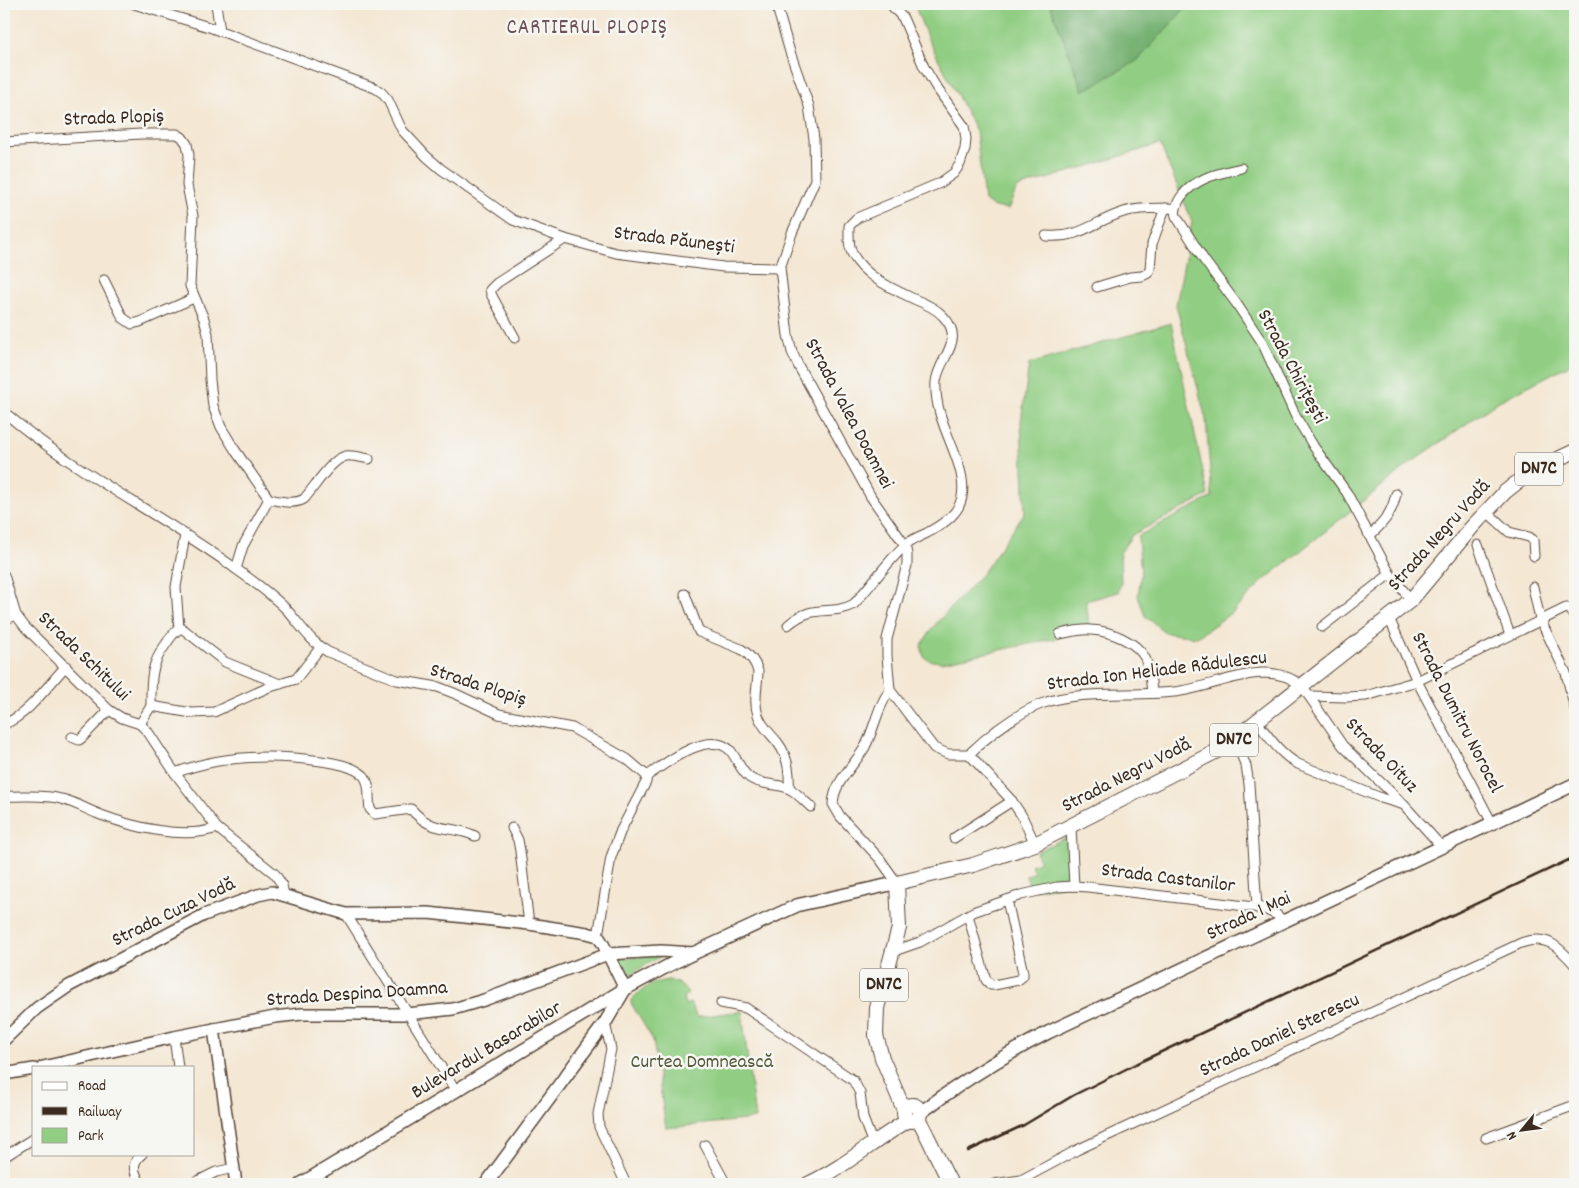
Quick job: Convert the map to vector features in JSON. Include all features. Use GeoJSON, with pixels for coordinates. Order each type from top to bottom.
{"type":"FeatureCollection","features":[{"type":"Feature","properties":{"kind":"main road","name":"Strada Negru Vodă"},"geometry":{"type":"LineString","coordinates":[[694,953],[798,904],[973,865],[1035,844],[1201,761],[1235,740],[1257,722],[1305,691],[1411,600],[1486,512],[1519,481],[1544,465],[1575,451]]}},
{"type":"Feature","properties":{"kind":"main road","name":"Strada 1 Mai"},"geometry":{"type":"LineString","coordinates":[[912,1113],[1036,1038],[1575,784]]}},
{"type":"Feature","properties":{"kind":"main road","name":"DN7C"},"geometry":{"type":"LineString","coordinates":[[897,883],[899,928],[877,1008],[876,1021],[878,1044],[894,1085],[912,1113]]}},
{"type":"Feature","properties":{"kind":"main road","name":"Bulevardul Basarabilor"},"geometry":{"type":"LineString","coordinates":[[301,1184],[625,989],[694,953]]}},
{"type":"Feature","properties":{"kind":"main road"},"geometry":{"type":"LineString","coordinates":[[486,1184],[605,1023],[625,989]]}},
{"type":"Feature","properties":{"kind":"main road"},"geometry":{"type":"LineString","coordinates":[[808,1184],[840,1167],[912,1113],[921,1135],[930,1143],[951,1184]]}},
{"type":"Feature","properties":{"kind":"street","name":"Strada Păunești"},"geometry":{"type":"LineString","coordinates":[[134,4],[157,7],[375,88],[388,100],[402,130],[441,169],[513,220],[565,239],[625,254],[723,267],[780,268]]}},
{"type":"Feature","properties":{"kind":"street"},"geometry":{"type":"LineString","coordinates":[[216,4],[220,31]]}},
{"type":"Feature","properties":{"kind":"street","name":"Strada Valea Doamnei"},"geometry":{"type":"LineString","coordinates":[[776,4],[792,60],[809,106],[814,139],[815,180],[792,233],[780,268],[788,336],[796,360],[871,497],[905,545]]}},
{"type":"Feature","properties":{"kind":"street"},"geometry":{"type":"LineString","coordinates":[[788,625],[799,616],[808,612],[845,608],[854,604],[905,545],[951,518],[958,510],[962,497],[960,468],[942,421],[936,396],[936,381],[950,352],[952,336],[950,326],[938,310],[892,289],[860,265],[852,254],[848,238],[849,226],[857,218],[923,191],[940,183],[954,173],[960,164],[966,139],[964,126],[936,87],[924,66],[903,18],[890,4]]}},
{"type":"Feature","properties":{"kind":"street","name":"Strada Plopiș"},"geometry":{"type":"LineString","coordinates":[[4,142],[141,134],[176,134],[182,137],[187,144],[189,155],[187,185],[193,216],[190,286],[202,313],[208,334],[213,406],[221,427],[269,500]]}},
{"type":"Feature","properties":{"kind":"street"},"geometry":{"type":"LineString","coordinates":[[1046,236],[1055,237],[1083,231],[1127,211],[1176,208],[1179,199],[1194,183],[1241,168]]}},
{"type":"Feature","properties":{"kind":"street"},"geometry":{"type":"LineString","coordinates":[[1098,287],[1148,273],[1152,244],[1164,208]]}},
{"type":"Feature","properties":{"kind":"street","name":"Strada Chirițești"},"geometry":{"type":"LineString","coordinates":[[1176,208],[1176,216],[1204,260],[1262,342],[1296,417],[1347,493],[1390,574],[1411,600]]}},
{"type":"Feature","properties":{"kind":"street"},"geometry":{"type":"LineString","coordinates":[[515,338],[490,290],[565,239]]}},
{"type":"Feature","properties":{"kind":"street"},"geometry":{"type":"LineString","coordinates":[[104,280],[123,318],[132,324],[194,298]]}},
{"type":"Feature","properties":{"kind":"street","name":"Strada Plopiș"},"geometry":{"type":"LineString","coordinates":[[4,412],[66,458],[236,569],[286,610],[320,648],[337,657],[383,675],[456,694],[499,714],[572,728],[627,760],[647,776]]}},
{"type":"Feature","properties":{"kind":"street"},"geometry":{"type":"LineString","coordinates":[[236,569],[243,546],[269,500],[300,501],[304,499],[333,463],[346,456],[370,459]]}},
{"type":"Feature","properties":{"kind":"street"},"geometry":{"type":"LineString","coordinates":[[1369,536],[1386,519],[1394,504],[1396,494]]}},
{"type":"Feature","properties":{"kind":"street"},"geometry":{"type":"LineString","coordinates":[[1486,512],[1508,532],[1529,537],[1533,540],[1534,556]]}},
{"type":"Feature","properties":{"kind":"street"},"geometry":{"type":"LineString","coordinates":[[151,706],[154,663],[179,628],[176,587],[185,535]]}},
{"type":"Feature","properties":{"kind":"street"},"geometry":{"type":"LineString","coordinates":[[905,545],[907,564],[887,639],[890,690],[934,748],[948,754],[969,754],[1012,801],[1022,816],[1035,844]]}},
{"type":"Feature","properties":{"kind":"street"},"geometry":{"type":"LineString","coordinates":[[1478,545],[1510,635]]}},
{"type":"Feature","properties":{"kind":"street","name":"Strada Negru Vodă"},"geometry":{"type":"LineString","coordinates":[[1322,627],[1390,574]]}},
{"type":"Feature","properties":{"kind":"street","name":"Strada Schitului"},"geometry":{"type":"LineString","coordinates":[[4,575],[16,615],[25,627],[109,710],[122,718],[140,724],[148,732],[175,773],[217,828],[275,874],[282,885],[284,894]]}},
{"type":"Feature","properties":{"kind":"street"},"geometry":{"type":"LineString","coordinates":[[1532,587],[1540,619],[1566,673],[1575,708]]}},
{"type":"Feature","properties":{"kind":"street"},"geometry":{"type":"LineString","coordinates":[[685,594],[698,632],[741,649],[746,652],[756,666],[758,671],[756,710],[761,723],[779,744],[786,758],[790,789]]}},
{"type":"Feature","properties":{"kind":"street"},"geometry":{"type":"LineString","coordinates":[[1305,691],[1346,698],[1366,696],[1417,681],[1540,619],[1567,608],[1575,618]]}},
{"type":"Feature","properties":{"kind":"street"},"geometry":{"type":"LineString","coordinates":[[4,620],[16,615]]}},
{"type":"Feature","properties":{"kind":"street","name":"Strada Dumitru Norocel"},"geometry":{"type":"LineString","coordinates":[[1389,618],[1417,681],[1492,822]]}},
{"type":"Feature","properties":{"kind":"street"},"geometry":{"type":"LineString","coordinates":[[179,628],[184,629],[225,662],[280,684],[296,679],[320,648]]}},
{"type":"Feature","properties":{"kind":"street"},"geometry":{"type":"LineString","coordinates":[[1060,634],[1092,630],[1110,633],[1138,648],[1148,667],[1152,693]]}},
{"type":"Feature","properties":{"kind":"street"},"geometry":{"type":"LineString","coordinates":[[4,724],[13,720],[24,711],[66,666]]}},
{"type":"Feature","properties":{"kind":"street","name":"Strada Ion Heliade Rădulescu"},"geometry":{"type":"LineString","coordinates":[[969,754],[1007,723],[1042,704],[1059,699],[1190,689],[1262,673],[1275,674],[1294,680],[1305,691]]}},
{"type":"Feature","properties":{"kind":"street","name":"Strada Schitului"},"geometry":{"type":"LineString","coordinates":[[140,724],[151,706],[207,714],[254,693],[280,684]]}},
{"type":"Feature","properties":{"kind":"street"},"geometry":{"type":"LineString","coordinates":[[890,690],[880,706],[866,745],[842,780],[834,795],[832,804],[840,816],[876,854],[897,883]]}},
{"type":"Feature","properties":{"kind":"street","name":"Strada Oituz"},"geometry":{"type":"LineString","coordinates":[[1305,691],[1343,746],[1404,805],[1441,846]]}},
{"type":"Feature","properties":{"kind":"street"},"geometry":{"type":"LineString","coordinates":[[72,737],[79,740],[109,710]]}},
{"type":"Feature","properties":{"kind":"street"},"geometry":{"type":"LineString","coordinates":[[1257,722],[1287,758],[1381,798],[1404,805]]}},
{"type":"Feature","properties":{"kind":"street"},"geometry":{"type":"LineString","coordinates":[[1235,740],[1246,766],[1250,784],[1257,908]]}},
{"type":"Feature","properties":{"kind":"street"},"geometry":{"type":"LineString","coordinates":[[625,989],[598,936],[611,857],[621,830],[646,782],[647,776],[699,745],[716,744],[727,747],[731,751],[747,776],[751,779],[760,783],[790,789],[811,807]]}},
{"type":"Feature","properties":{"kind":"street"},"geometry":{"type":"LineString","coordinates":[[175,773],[205,763],[236,758],[272,756],[328,762],[352,769],[365,778],[370,809],[375,814],[411,810],[418,817],[441,829],[464,831],[475,836]]}},
{"type":"Feature","properties":{"kind":"street"},"geometry":{"type":"LineString","coordinates":[[1381,798],[1386,788]]}},
{"type":"Feature","properties":{"kind":"street"},"geometry":{"type":"LineString","coordinates":[[4,796],[48,796],[59,798],[100,815],[142,829],[196,832],[217,828]]}},
{"type":"Feature","properties":{"kind":"street"},"geometry":{"type":"LineString","coordinates":[[954,838],[1012,801]]}},
{"type":"Feature","properties":{"kind":"street"},"geometry":{"type":"LineString","coordinates":[[1070,827],[1074,886]]}},
{"type":"Feature","properties":{"kind":"street"},"geometry":{"type":"LineString","coordinates":[[512,828],[518,840],[520,851],[529,924]]}},
{"type":"Feature","properties":{"kind":"street","name":"Strada Castanilor"},"geometry":{"type":"LineString","coordinates":[[894,951],[920,942],[968,915],[1008,900],[1038,891],[1074,886],[1257,908],[1271,911],[1284,922]]}},
{"type":"Feature","properties":{"kind":"street","name":"Strada Cuza Vodă"},"geometry":{"type":"LineString","coordinates":[[4,1040],[37,1008],[57,993],[184,924],[258,895],[272,892],[284,894],[346,914],[428,913],[529,924],[598,936]]}},
{"type":"Feature","properties":{"kind":"street"},"geometry":{"type":"LineString","coordinates":[[968,915],[988,983],[994,985],[1018,980],[1023,976],[1023,973],[1008,900]]}},
{"type":"Feature","properties":{"kind":"street"},"geometry":{"type":"LineString","coordinates":[[346,914],[456,1091]]}},
{"type":"Feature","properties":{"kind":"street","name":"Strada Daniel Sterescu"},"geometry":{"type":"LineString","coordinates":[[994,1184],[1020,1180],[1078,1150],[1521,943],[1531,940],[1543,940],[1561,950],[1575,965]]}},
{"type":"Feature","properties":{"kind":"street","name":"Strada Despina Doamna"},"geometry":{"type":"LineString","coordinates":[[47,1066],[174,1036],[296,1014],[407,1014],[442,1011],[468,1005],[608,954],[661,951],[694,953]]}},
{"type":"Feature","properties":{"kind":"street"},"geometry":{"type":"LineString","coordinates":[[721,1003],[746,1008],[852,1080],[860,1093],[863,1118],[873,1144]]}},
{"type":"Feature","properties":{"kind":"street"},"geometry":{"type":"LineString","coordinates":[[605,1023],[612,1049],[598,1114],[598,1127],[626,1184]]}},
{"type":"Feature","properties":{"kind":"street"},"geometry":{"type":"LineString","coordinates":[[214,1029],[236,1184]]}},
{"type":"Feature","properties":{"kind":"street"},"geometry":{"type":"LineString","coordinates":[[174,1036],[178,1066]]}},
{"type":"Feature","properties":{"kind":"street"},"geometry":{"type":"LineString","coordinates":[[4,1074],[32,1069]]}},
{"type":"Feature","properties":{"kind":"street"},"geometry":{"type":"LineString","coordinates":[[1486,1138],[1575,1105]]}},
{"type":"Feature","properties":{"kind":"street"},"geometry":{"type":"LineString","coordinates":[[4,1157],[32,1139]]}},
{"type":"Feature","properties":{"kind":"street"},"geometry":{"type":"LineString","coordinates":[[705,1146],[726,1184]]}},
{"type":"Feature","properties":{"kind":"street"},"geometry":{"type":"LineString","coordinates":[[140,1156],[134,1168],[141,1184]]}},
{"type":"Feature","properties":{"kind":"street"},"geometry":{"type":"LineString","coordinates":[[192,1184],[216,1172],[234,1168]]}},
{"type":"Feature","properties":{"kind":"green space"},"geometry":{"type":"Polygon","coordinates":[[[912,4],[1050,4],[1083,91],[1138,60],[1189,4],[1575,4],[1575,362],[1499,401],[1412,462],[1263,581],[1234,611],[1197,637],[1166,633],[1145,616],[1138,596],[1141,574],[1138,536],[1212,497],[1206,419],[1176,305],[1192,222],[1160,144],[1017,188],[1008,209],[994,207],[984,201],[976,131],[912,4]]]}},
{"type":"Feature","properties":{"kind":"green space"},"geometry":{"type":"Polygon","coordinates":[[[1050,4],[1189,4],[1138,60],[1083,91],[1050,4]]]}},
{"type":"Feature","properties":{"kind":"green space"},"geometry":{"type":"Polygon","coordinates":[[[1171,323],[1208,495],[1132,535],[1120,553],[1121,582],[1118,592],[1086,601],[1089,625],[1057,631],[1058,638],[942,662],[932,661],[924,657],[921,646],[932,628],[983,573],[1025,512],[1021,422],[1029,364],[1171,323]]]}},
{"type":"Feature","properties":{"kind":"green space"},"geometry":{"type":"Polygon","coordinates":[[[1066,837],[1071,884],[1031,890],[1026,876],[1034,872],[1031,865],[1040,861],[1036,852],[1066,837]]]}},
{"type":"Feature","properties":{"kind":"green space"},"geometry":{"type":"Polygon","coordinates":[[[661,956],[626,977],[617,958],[661,956]]]}},
{"type":"Feature","properties":{"kind":"green space","name":"Curtea Domnească"},"geometry":{"type":"Polygon","coordinates":[[[669,980],[685,989],[688,994],[683,997],[685,1005],[690,1003],[697,1017],[742,1011],[755,1119],[666,1128],[653,1040],[631,1000],[649,986],[669,980]]]}},
{"type":"Feature","properties":{"kind":"railway"},"geometry":{"type":"LineString","coordinates":[[968,1151],[1024,1125],[1074,1095],[1142,1061],[1575,857]]}},
{"type":"Feature","properties":{"kind":"district","name":"CARTIERUL PLOPIȘ"},"geometry":{"type":"Point","coordinates":[587,29]}}]}
